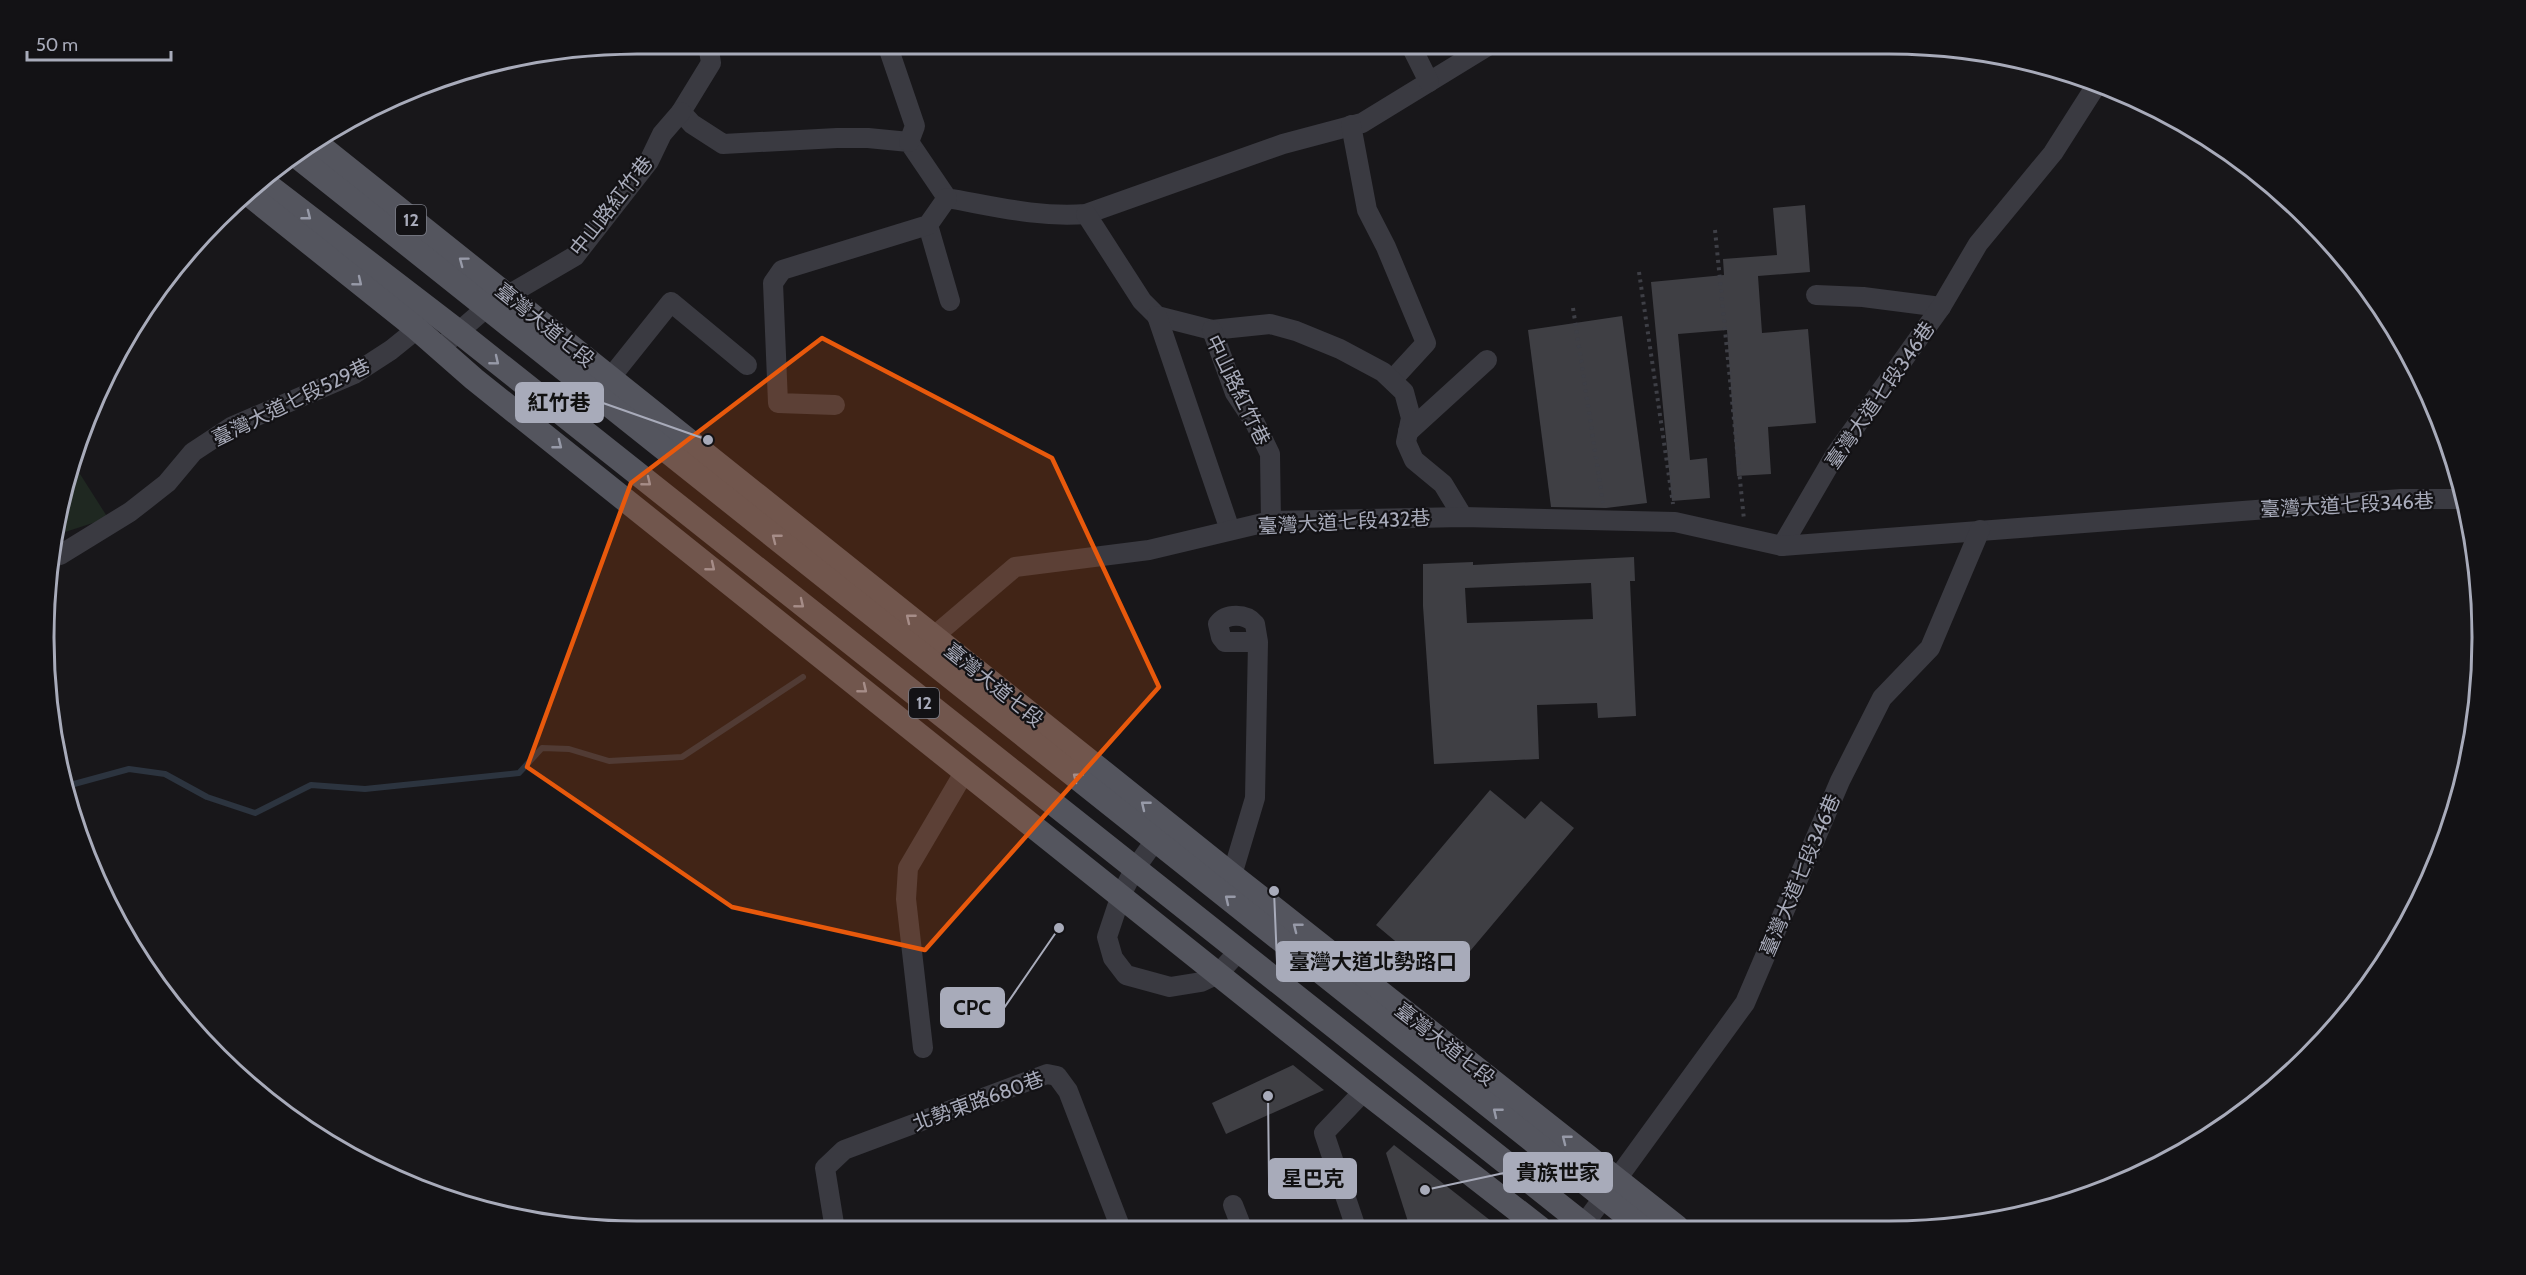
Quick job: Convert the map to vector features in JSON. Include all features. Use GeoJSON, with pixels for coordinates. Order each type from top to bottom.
{"type":"FeatureCollection","features":[{"type":"Feature","properties":{"kind":"main road","name":"臺灣大道七段"},"geometry":{"type":"LineString","coordinates":[[321,147],[933,637],[1161,831],[1232,875],[1612,1189],[1636,1221]]}},
{"type":"Feature","properties":{"kind":"main road","name":"臺灣大道七段"},"geometry":{"type":"LineString","coordinates":[[302,160],[486,308],[1161,831],[1612,1189],[1667,1221]]}},
{"type":"Feature","properties":{"kind":"main road","name":"12"},"geometry":{"type":"LineString","coordinates":[[269,186],[459,332],[1576,1221]]}},
{"type":"Feature","properties":{"kind":"main road","name":"12"},"geometry":{"type":"LineString","coordinates":[[253,199],[1364,1091],[1531,1221]]}},
{"type":"Feature","properties":{"kind":"street","name":"中山路紅竹巷"},"geometry":{"type":"LineString","coordinates":[[439,349],[486,308],[575,256],[649,161],[662,134],[681,112],[711,63],[713,54]]}},
{"type":"Feature","properties":{"kind":"street"},"geometry":{"type":"LineString","coordinates":[[890,54],[915,126],[909,142]]}},
{"type":"Feature","properties":{"kind":"street"},"geometry":{"type":"LineString","coordinates":[[1415,54],[1429,82]]}},
{"type":"Feature","properties":{"kind":"street"},"geometry":{"type":"LineString","coordinates":[[909,142],[947,198],[1034,213],[1066,216],[1086,214],[1283,144],[1362,123],[1475,54]]}},
{"type":"Feature","properties":{"kind":"street","name":"臺灣大道七段346巷"},"geometry":{"type":"LineString","coordinates":[[1782,546],[1836,455],[1941,307],[1978,244],[2053,153],[2093,91]]}},
{"type":"Feature","properties":{"kind":"street"},"geometry":{"type":"LineString","coordinates":[[681,112],[692,124],[723,144],[837,138],[909,142]]}},
{"type":"Feature","properties":{"kind":"street"},"geometry":{"type":"LineString","coordinates":[[1352,125],[1367,210],[1386,247],[1426,344],[1392,380]]}},
{"type":"Feature","properties":{"kind":"street"},"geometry":{"type":"LineString","coordinates":[[835,405],[778,403],[773,283],[782,270],[928,225],[947,198]]}},
{"type":"Feature","properties":{"kind":"street"},"geometry":{"type":"LineString","coordinates":[[1086,214],[1142,301],[1157,316],[1230,530]]}},
{"type":"Feature","properties":{"kind":"street"},"geometry":{"type":"LineString","coordinates":[[928,225],[950,301]]}},
{"type":"Feature","properties":{"kind":"street"},"geometry":{"type":"LineString","coordinates":[[1816,295],[1863,297],[1941,307]]}},
{"type":"Feature","properties":{"kind":"street"},"geometry":{"type":"LineString","coordinates":[[611,377],[672,302],[747,365]]}},
{"type":"Feature","properties":{"kind":"street","name":"中山路紅竹巷"},"geometry":{"type":"LineString","coordinates":[[1157,316],[1212,330],[1236,393],[1255,423],[1270,454],[1271,521]]}},
{"type":"Feature","properties":{"kind":"street"},"geometry":{"type":"LineString","coordinates":[[1212,330],[1270,324],[1296,331],[1383,372],[1404,392],[1411,418],[1406,442],[1414,460],[1443,484],[1463,517]]}},
{"type":"Feature","properties":{"kind":"street","name":"臺灣大道七段529巷"},"geometry":{"type":"LineString","coordinates":[[60,555],[130,512],[167,483],[193,452],[231,427],[354,374],[392,350],[417,329]]}},
{"type":"Feature","properties":{"kind":"street"},"geometry":{"type":"LineString","coordinates":[[1408,432],[1487,360]]}},
{"type":"Feature","properties":{"kind":"street","name":"臺灣大道七段346巷"},"geometry":{"type":"LineString","coordinates":[[1782,546],[2401,500],[2455,499]]}},
{"type":"Feature","properties":{"kind":"street","name":"臺灣大道七段432巷"},"geometry":{"type":"LineString","coordinates":[[933,637],[1015,567],[1149,549],[1271,521],[1463,517],[1675,522],[1782,546]]}},
{"type":"Feature","properties":{"kind":"street","name":"臺灣大道七段346巷"},"geometry":{"type":"LineString","coordinates":[[1588,1221],[1745,1003],[1840,782],[1882,698],[1930,648],[1980,530]]}},
{"type":"Feature","properties":{"kind":"street"},"geometry":{"type":"LineString","coordinates":[[1232,875],[1255,798],[1258,642]]}},
{"type":"Feature","properties":{"kind":"street"},"geometry":{"type":"LineString","coordinates":[[923,1048],[906,899],[908,868],[965,771]]}},
{"type":"Feature","properties":{"kind":"street"},"geometry":{"type":"LineString","coordinates":[[1161,831],[1134,870],[1121,895],[1107,937],[1113,958],[1126,975],[1170,987],[1201,982],[1218,974],[1238,952]]}},
{"type":"Feature","properties":{"kind":"street","name":"北勢東路680巷"},"geometry":{"type":"LineString","coordinates":[[834,1221],[825,1168],[844,1150],[1047,1074],[1057,1076],[1068,1091],[1118,1221]]}},
{"type":"Feature","properties":{"kind":"street"},"geometry":{"type":"LineString","coordinates":[[1354,1221],[1324,1133],[1364,1091]]}},
{"type":"Feature","properties":{"kind":"street"},"geometry":{"type":"LineString","coordinates":[[1233,1205],[1239,1221]]}},
{"type":"Feature","properties":{"kind":"path"},"geometry":{"type":"LineString","coordinates":[[1715,230],[1746,538]]}},
{"type":"Feature","properties":{"kind":"path"},"geometry":{"type":"LineString","coordinates":[[1640,272],[1675,522]]}},
{"type":"Feature","properties":{"kind":"path"},"geometry":{"type":"LineString","coordinates":[[1573,308],[1605,522]]}},
{"type":"Feature","properties":{"kind":"highlighted area"},"geometry":{"type":"Polygon","coordinates":[[[822,338],[1052,458],[1159,687],[925,950],[732,907],[527,767],[631,483],[822,338]]]}},
{"type":"Feature","properties":{"kind":"shaded area"},"geometry":{"type":"Polygon","coordinates":[[[78,472],[108,518],[64,533],[78,472]]]}},
{"type":"Feature","properties":{"kind":"building"},"geometry":{"type":"Polygon","coordinates":[[[1805,205],[1810,272],[1758,276],[1762,333],[1808,329],[1816,423],[1768,427],[1771,474],[1737,476],[1727,330],[1678,334],[1690,460],[1707,458],[1710,498],[1672,501],[1651,282],[1724,275],[1723,259],[1777,255],[1773,208],[1805,205]]]}},
{"type":"Feature","properties":{"kind":"building"},"geometry":{"type":"Polygon","coordinates":[[[1622,316],[1647,503],[1606,508],[1551,507],[1528,330],[1622,316]]]}},
{"type":"Feature","properties":{"kind":"building"},"geometry":{"type":"Polygon","coordinates":[[[1634,557],[1635,581],[1630,581],[1636,716],[1598,718],[1597,703],[1537,705],[1539,759],[1434,764],[1423,606],[1423,564],[1473,562],[1473,565],[1634,557]],[[1591,583],[1465,588],[1467,623],[1593,619],[1591,583]]]}},
{"type":"Feature","properties":{"kind":"building"},"geometry":{"type":"Polygon","coordinates":[[[1490,790],[1525,819],[1541,801],[1574,828],[1444,982],[1376,925],[1490,790]]]}},
{"type":"Feature","properties":{"kind":"building"},"geometry":{"type":"Polygon","coordinates":[[[1293,1065],[1324,1090],[1226,1134],[1212,1103],[1293,1065]]]}},
{"type":"Feature","properties":{"kind":"building"},"geometry":{"type":"Polygon","coordinates":[[[1394,1145],[1491,1221],[1408,1221],[1386,1153],[1394,1145]]]}},
{"type":"Feature","properties":{"kind":"waterway"},"geometry":{"type":"LineString","coordinates":[[73,784],[129,769],[165,774],[207,797],[255,813],[311,785],[365,789],[519,773],[542,748],[569,749],[609,761],[682,757],[803,677]]}},
{"type":"Feature","properties":{"kind":"place","name":"紅竹巷"},"geometry":{"type":"Point","coordinates":[708,440]}},
{"type":"Feature","properties":{"kind":"place","name":"臺灣大道北勢路口"},"geometry":{"type":"Point","coordinates":[1274,891]}},
{"type":"Feature","properties":{"kind":"place","name":"CPC"},"geometry":{"type":"Point","coordinates":[1059,928]}},
{"type":"Feature","properties":{"kind":"place","name":"星巴克"},"geometry":{"type":"Point","coordinates":[1268,1096]}},
{"type":"Feature","properties":{"kind":"place","name":"貴族世家"},"geometry":{"type":"Point","coordinates":[1425,1190]}}]}
